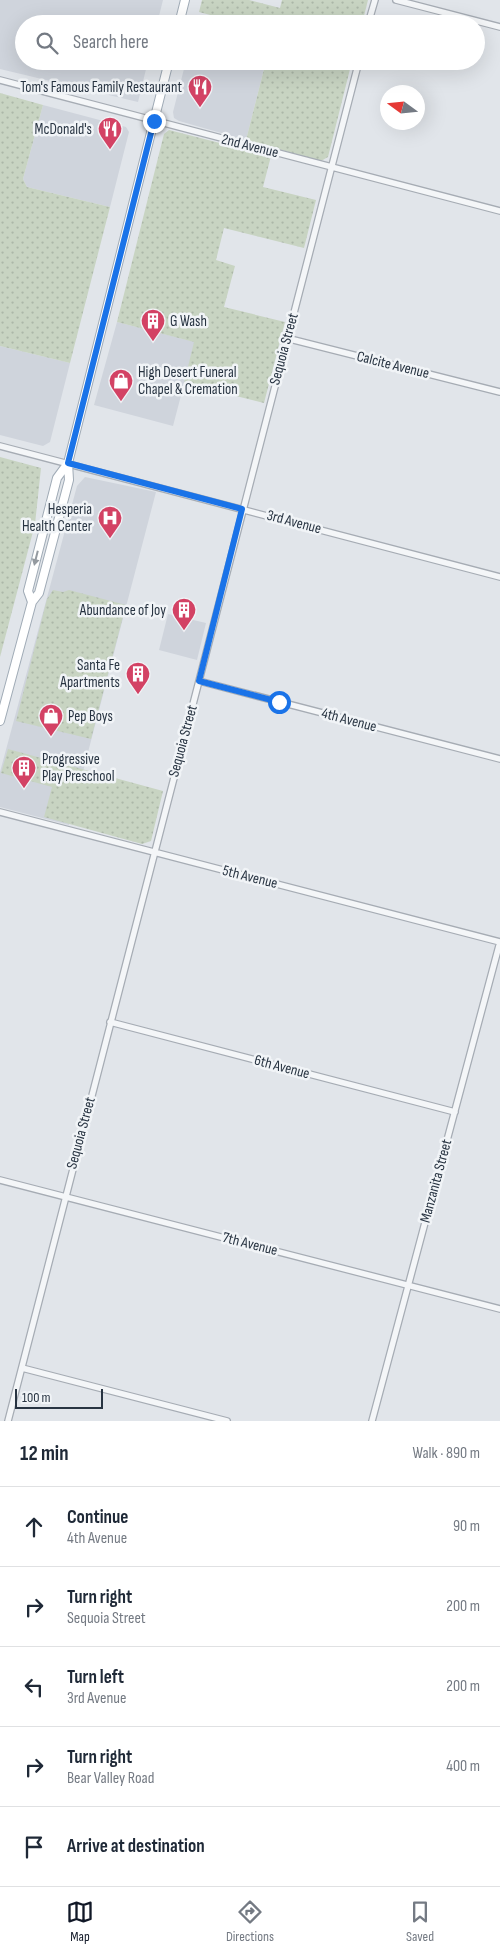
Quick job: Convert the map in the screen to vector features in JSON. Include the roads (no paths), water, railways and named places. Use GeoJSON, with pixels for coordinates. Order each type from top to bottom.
{"type":"FeatureCollection","features":[{"type":"Feature","properties":{"kind":"main road"},"geometry":{"type":"LineString","coordinates":[[181,15],[185,0]]}},
{"type":"Feature","properties":{"kind":"main road"},"geometry":{"type":"LineString","coordinates":[[0,721],[32,602],[39,593],[69,480],[68,463],[167,70]]}},
{"type":"Feature","properties":{"kind":"main road"},"geometry":{"type":"LineString","coordinates":[[32,602],[28,591],[56,478],[68,463]]}},
{"type":"Feature","properties":{"kind":"street"},"geometry":{"type":"LineString","coordinates":[[370,15],[374,0]]}},
{"type":"Feature","properties":{"kind":"street"},"geometry":{"type":"LineString","coordinates":[[396,0],[454,15]]}},
{"type":"Feature","properties":{"kind":"street"},"geometry":{"type":"LineString","coordinates":[[485,23],[500,27]]}},
{"type":"Feature","properties":{"kind":"street","name":"Sequoia Street"},"geometry":{"type":"LineString","coordinates":[[8,1421],[357,70]]}},
{"type":"Feature","properties":{"kind":"street","name":"2nd Avenue"},"geometry":{"type":"LineString","coordinates":[[0,80],[500,211]]}},
{"type":"Feature","properties":{"kind":"street","name":"Calcite Avenue"},"geometry":{"type":"LineString","coordinates":[[286,338],[500,392]]}},
{"type":"Feature","properties":{"kind":"street","name":"3rd Avenue"},"geometry":{"type":"LineString","coordinates":[[0,446],[500,577]]}},
{"type":"Feature","properties":{"kind":"street","name":"4th Avenue"},"geometry":{"type":"LineString","coordinates":[[199,681],[500,759]]}},
{"type":"Feature","properties":{"kind":"street","name":"5th Avenue"},"geometry":{"type":"LineString","coordinates":[[0,812],[500,942]]}},
{"type":"Feature","properties":{"kind":"street","name":"Manzanita Street"},"geometry":{"type":"LineString","coordinates":[[372,1421],[500,942]]}},
{"type":"Feature","properties":{"kind":"street","name":"6th Avenue"},"geometry":{"type":"LineString","coordinates":[[110,1022],[455,1112]]}},
{"type":"Feature","properties":{"kind":"street","name":"7th Avenue"},"geometry":{"type":"LineString","coordinates":[[0,1180],[500,1309]]}},
{"type":"Feature","properties":{"kind":"street"},"geometry":{"type":"LineString","coordinates":[[22,1368],[227,1421]]}},
{"type":"Feature","properties":{"kind":"place","name":"Tom's Famous Family Restaurant"},"geometry":{"type":"Point","coordinates":[200,108]}},
{"type":"Feature","properties":{"kind":"place","name":"McDonald's"},"geometry":{"type":"Point","coordinates":[110,150]}},
{"type":"Feature","properties":{"kind":"place","name":"G Wash"},"geometry":{"type":"Point","coordinates":[153,342]}},
{"type":"Feature","properties":{"kind":"place","name":"High Desert Funeral Chapel & Cremation"},"geometry":{"type":"Point","coordinates":[121,402]}},
{"type":"Feature","properties":{"kind":"place","name":"Hesperia Health Center"},"geometry":{"type":"Point","coordinates":[110,539]}},
{"type":"Feature","properties":{"kind":"place","name":"Abundance of Joy"},"geometry":{"type":"Point","coordinates":[184,631]}},
{"type":"Feature","properties":{"kind":"place","name":"Santa Fe Apartments"},"geometry":{"type":"Point","coordinates":[138,695]}},
{"type":"Feature","properties":{"kind":"place","name":"Pep Boys"},"geometry":{"type":"Point","coordinates":[51,737]}},
{"type":"Feature","properties":{"kind":"place","name":"Progressive Play Preschool"},"geometry":{"type":"Point","coordinates":[24,789]}}]}
